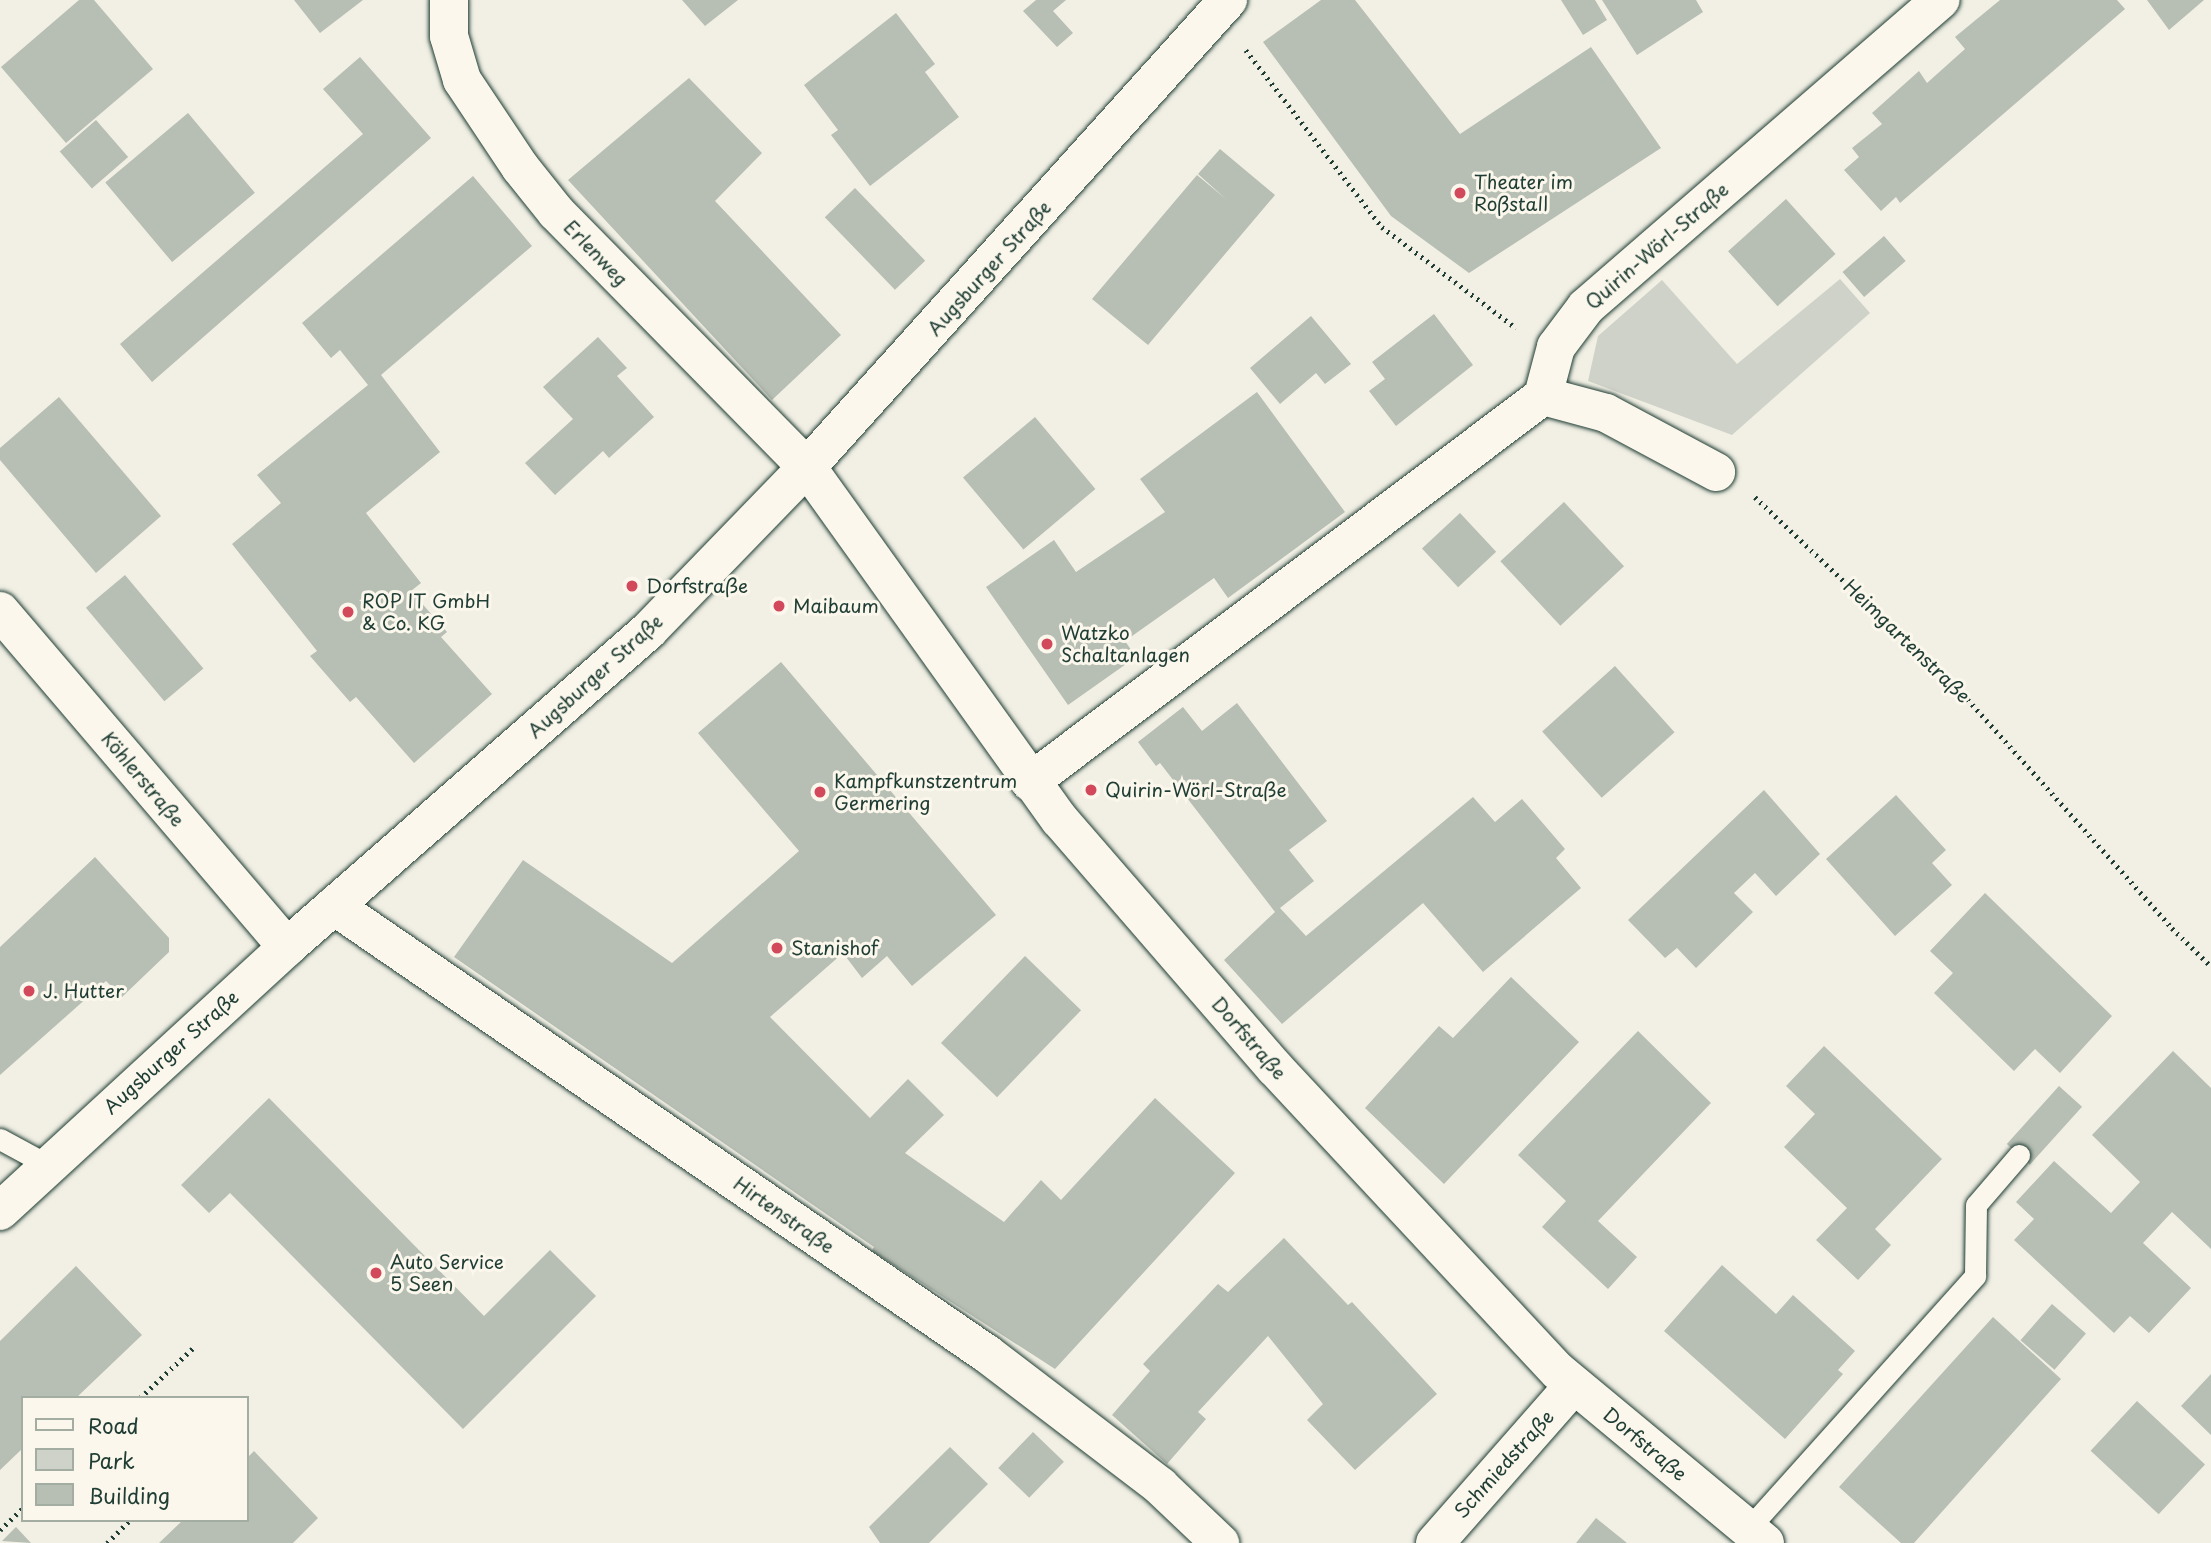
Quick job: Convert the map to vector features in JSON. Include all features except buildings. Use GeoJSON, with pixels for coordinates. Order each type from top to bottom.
{"type":"FeatureCollection","features":[{"type":"Feature","properties":{"kind":"street","name":"Erlenweg"},"geometry":{"type":"LineString","coordinates":[[449,0],[449,36],[462,80],[520,167],[556,212],[807,467]]}},
{"type":"Feature","properties":{"kind":"street","name":"Quirin-Wörl-Straße"},"geometry":{"type":"LineString","coordinates":[[1543,397],[1556,347],[1586,307],[1940,0]]}},
{"type":"Feature","properties":{"kind":"street","name":"Augsburger Straße"},"geometry":{"type":"LineString","coordinates":[[0,1211],[287,947],[649,629],[807,467],[1222,7]]}},
{"type":"Feature","properties":{"kind":"street"},"geometry":{"type":"LineString","coordinates":[[1030,782],[1543,397],[1606,413],[1716,472]]}},
{"type":"Feature","properties":{"kind":"street","name":"Dorfstraße"},"geometry":{"type":"LineString","coordinates":[[807,467],[1030,782],[1275,1068],[1574,1385],[1757,1536]]}},
{"type":"Feature","properties":{"kind":"street","name":"Köhlerstraße"},"geometry":{"type":"LineString","coordinates":[[0,611],[287,947]]}},
{"type":"Feature","properties":{"kind":"street","name":"Hirtenstraße"},"geometry":{"type":"LineString","coordinates":[[334,906],[987,1354],[1160,1486],[1220,1543]]}},
{"type":"Feature","properties":{"kind":"street","name":"Schmiedstraße"},"geometry":{"type":"LineString","coordinates":[[1435,1543],[1574,1385]]}},
{"type":"Feature","properties":{"kind":"lane"},"geometry":{"type":"LineString","coordinates":[[0,1139],[48,1165]]}},
{"type":"Feature","properties":{"kind":"lane"},"geometry":{"type":"LineString","coordinates":[[1757,1536],[1975,1276],[1976,1205],[2019,1155]]}},
{"type":"Feature","properties":{"kind":"path"},"geometry":{"type":"LineString","coordinates":[[1222,7],[1382,227],[1525,335],[1556,347]]}},
{"type":"Feature","properties":{"kind":"path","name":"Heimgartenstraße"},"geometry":{"type":"LineString","coordinates":[[1716,472],[1764,503],[1963,694],[2172,928],[2211,966]]}},
{"type":"Feature","properties":{"kind":"path"},"geometry":{"type":"LineString","coordinates":[[142,1396],[193,1348]]}},
{"type":"Feature","properties":{"kind":"path"},"geometry":{"type":"LineString","coordinates":[[0,1530],[21,1510]]}},
{"type":"Feature","properties":{"kind":"path"},"geometry":{"type":"LineString","coordinates":[[107,1543],[128,1522]]}},
{"type":"Feature","properties":{"kind":"green space"},"geometry":{"type":"Polygon","coordinates":[[[1840,279],[1870,313],[1732,435],[1588,381],[1598,336],[1662,280],[1737,364],[1840,279]]]}},
{"type":"Feature","properties":{"kind":"place","name":"Theater im Roßstall"},"geometry":{"type":"Point","coordinates":[1460,193]}},
{"type":"Feature","properties":{"kind":"place","name":"Dorfstraße"},"geometry":{"type":"Point","coordinates":[632,586]}},
{"type":"Feature","properties":{"kind":"place","name":"Maibaum"},"geometry":{"type":"Point","coordinates":[779,606]}},
{"type":"Feature","properties":{"kind":"place","name":"ROP IT GmbH & Co. KG"},"geometry":{"type":"Point","coordinates":[348,612]}},
{"type":"Feature","properties":{"kind":"place","name":"Watzko Schaltanlagen"},"geometry":{"type":"Point","coordinates":[1047,644]}},
{"type":"Feature","properties":{"kind":"place","name":"Quirin-Wörl-Straße"},"geometry":{"type":"Point","coordinates":[1091,790]}},
{"type":"Feature","properties":{"kind":"place","name":"Kampfkunstzentrum Germering"},"geometry":{"type":"Point","coordinates":[820,792]}},
{"type":"Feature","properties":{"kind":"place","name":"Stanishof"},"geometry":{"type":"Point","coordinates":[777,948]}},
{"type":"Feature","properties":{"kind":"place","name":"J. Hutter"},"geometry":{"type":"Point","coordinates":[29,991]}},
{"type":"Feature","properties":{"kind":"place","name":"Auto Service 5 Seen"},"geometry":{"type":"Point","coordinates":[376,1273]}}]}
